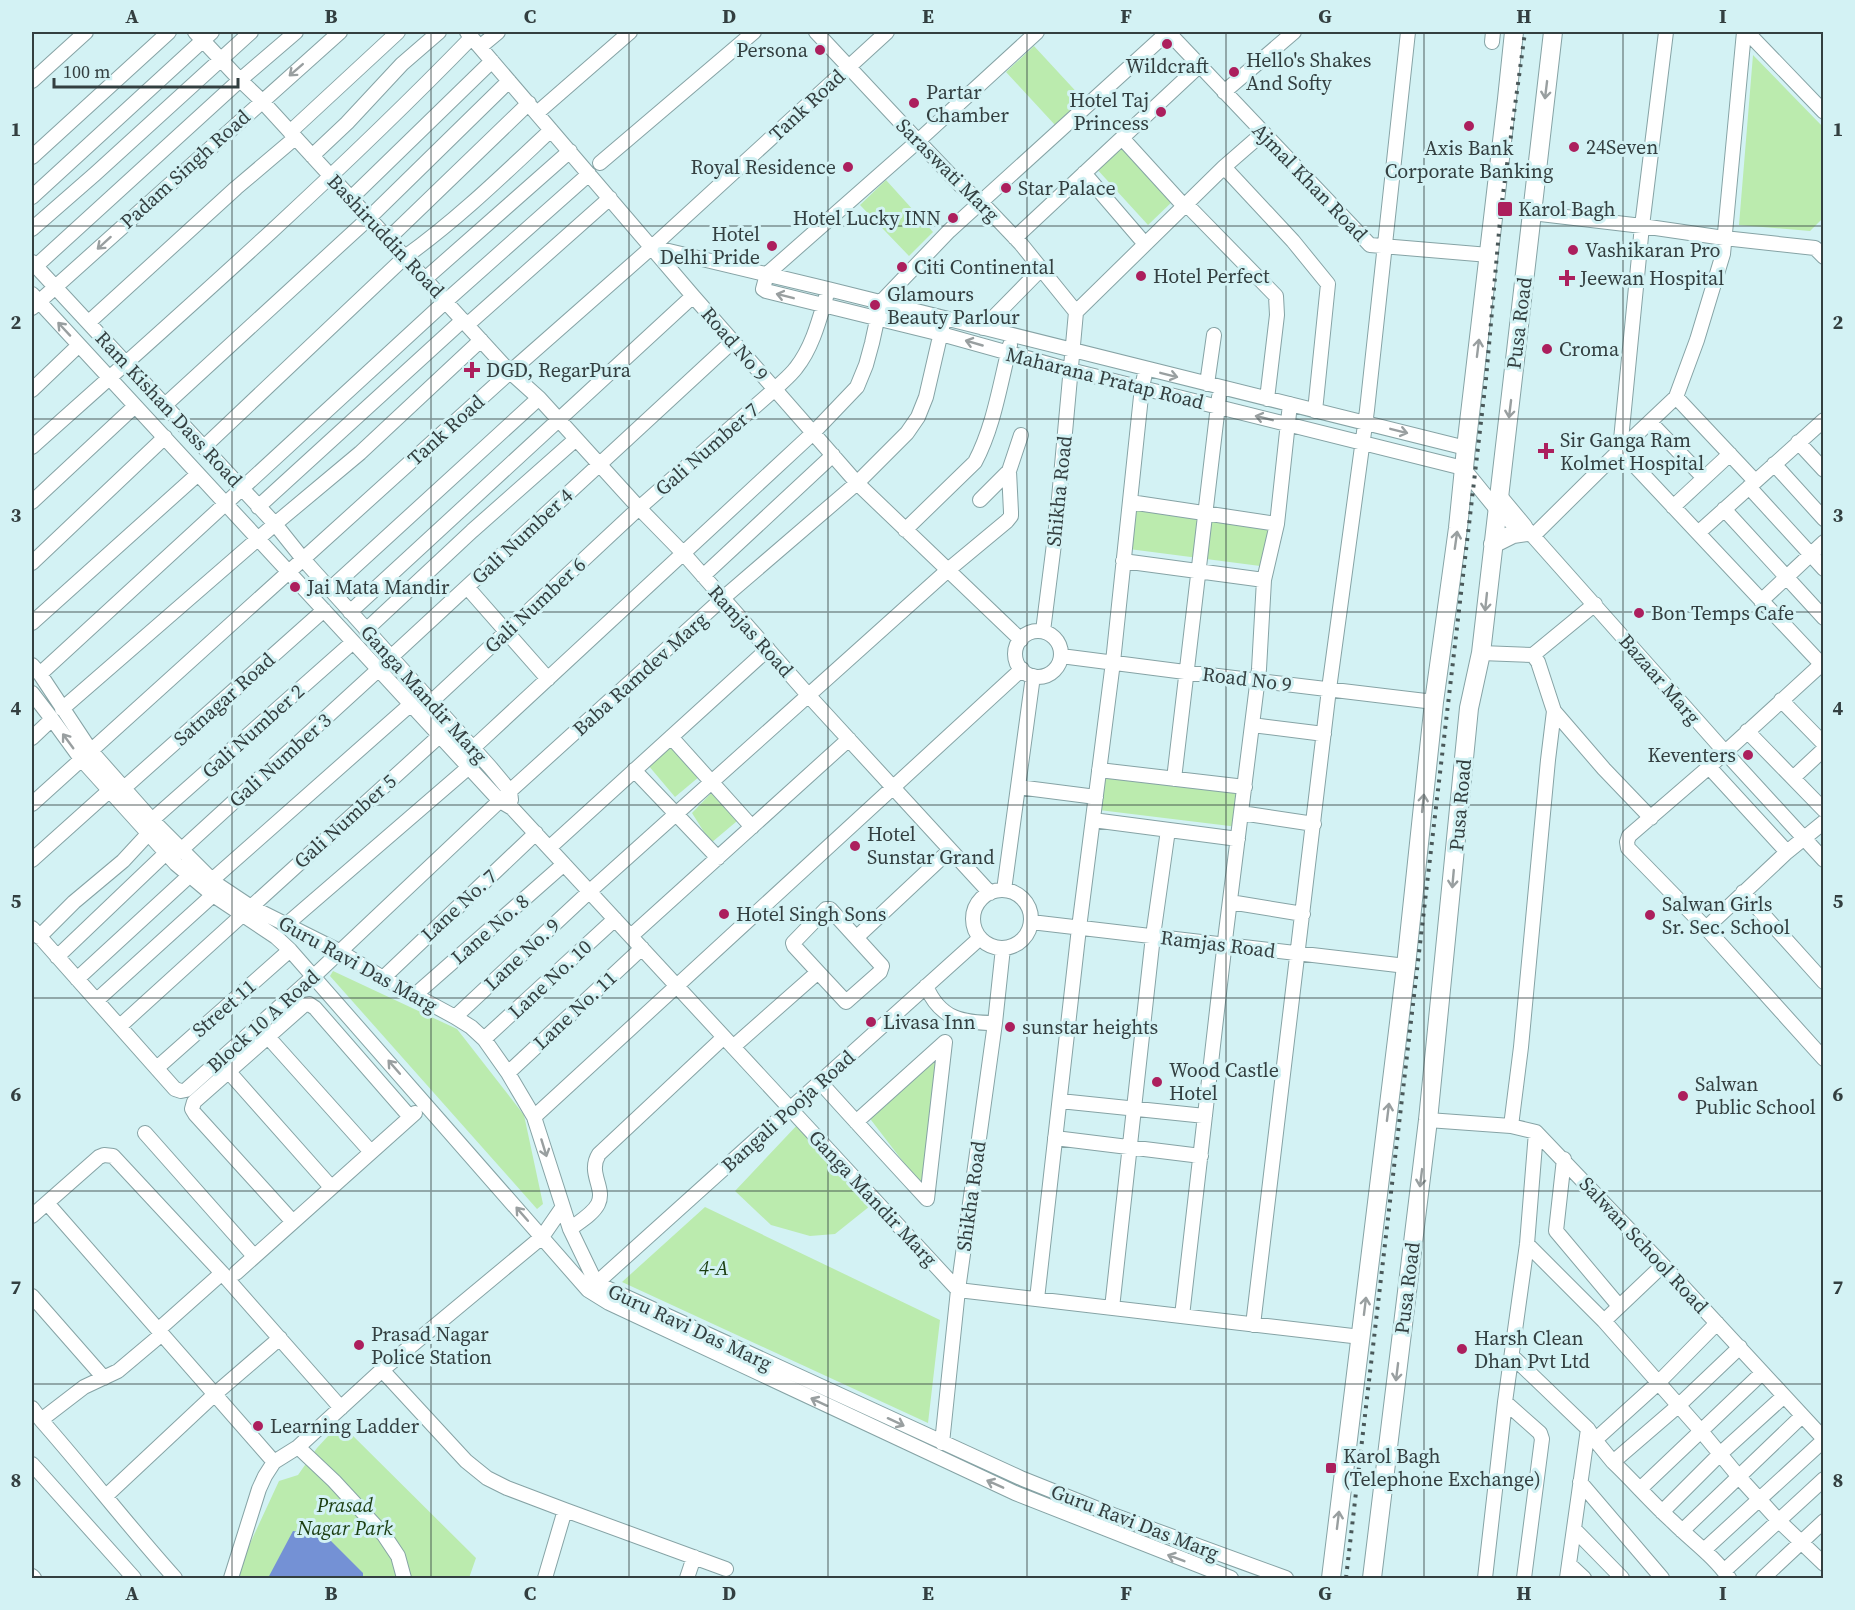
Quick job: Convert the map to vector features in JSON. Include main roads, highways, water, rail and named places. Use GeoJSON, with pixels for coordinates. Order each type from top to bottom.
{"type":"FeatureCollection","features":[{"type":"Feature","properties":{"kind":"main road","name":"Pusa Road"},"geometry":{"type":"LineString","coordinates":[[1329,1577],[1406,966],[1434,702],[1458,528],[1514,32]]}},
{"type":"Feature","properties":{"kind":"main road","name":"Pusa Road"},"geometry":{"type":"LineString","coordinates":[[1372,1578],[1428,1120],[1469,708],[1481,653],[1553,32]]}},
{"type":"Feature","properties":{"kind":"main road"},"geometry":{"type":"LineString","coordinates":[[1493,544],[1513,534],[1530,534]]}},
{"type":"Feature","properties":{"kind":"water"},"geometry":{"type":"Polygon","coordinates":[[[293,1531],[326,1536],[363,1573],[363,1578],[268,1578],[293,1531]]]}},
{"type":"Feature","properties":{"kind":"railway"},"geometry":{"type":"LineString","coordinates":[[1346,1578],[1486,379],[1501,209],[1525,32]]}},
{"type":"Feature","properties":{"kind":"place","name":"Wildcraft"},"geometry":{"type":"Point","coordinates":[1167,44]}},
{"type":"Feature","properties":{"kind":"place","name":"Persona"},"geometry":{"type":"Point","coordinates":[820,50]}},
{"type":"Feature","properties":{"kind":"place","name":"Hello's Shakes And Softy"},"geometry":{"type":"Point","coordinates":[1234,72]}},
{"type":"Feature","properties":{"kind":"place","name":"Partar Chamber"},"geometry":{"type":"Point","coordinates":[914,103]}},
{"type":"Feature","properties":{"kind":"place","name":"Hotel Taj Princess"},"geometry":{"type":"Point","coordinates":[1161,112]}},
{"type":"Feature","properties":{"kind":"place","name":"Axis Bank Corporate Banking"},"geometry":{"type":"Point","coordinates":[1469,126]}},
{"type":"Feature","properties":{"kind":"place","name":"24Seven"},"geometry":{"type":"Point","coordinates":[1574,147]}},
{"type":"Feature","properties":{"kind":"place","name":"Royal Residence"},"geometry":{"type":"Point","coordinates":[848,167]}},
{"type":"Feature","properties":{"kind":"place","name":"Star Palace"},"geometry":{"type":"Point","coordinates":[1006,188]}},
{"type":"Feature","properties":{"kind":"place","name":"Karol Bagh"},"geometry":{"type":"Point","coordinates":[1505,209]}},
{"type":"Feature","properties":{"kind":"place","name":"Hotel Lucky INN"},"geometry":{"type":"Point","coordinates":[953,218]}},
{"type":"Feature","properties":{"kind":"place","name":"Hotel Delhi Pride"},"geometry":{"type":"Point","coordinates":[772,246]}},
{"type":"Feature","properties":{"kind":"place","name":"Vashikaran Pro"},"geometry":{"type":"Point","coordinates":[1573,250]}},
{"type":"Feature","properties":{"kind":"place","name":"Citi Continental"},"geometry":{"type":"Point","coordinates":[902,267]}},
{"type":"Feature","properties":{"kind":"place","name":"Hotel Perfect"},"geometry":{"type":"Point","coordinates":[1141,276]}},
{"type":"Feature","properties":{"kind":"place","name":"Jeewan Hospital"},"geometry":{"type":"Point","coordinates":[1567,278]}},
{"type":"Feature","properties":{"kind":"place","name":"Glamours Beauty Parlour"},"geometry":{"type":"Point","coordinates":[875,305]}},
{"type":"Feature","properties":{"kind":"place","name":"Croma"},"geometry":{"type":"Point","coordinates":[1547,349]}},
{"type":"Feature","properties":{"kind":"place","name":"DGD, RegarPura"},"geometry":{"type":"Point","coordinates":[472,370]}},
{"type":"Feature","properties":{"kind":"place","name":"Sir Ganga Ram Kolmet Hospital"},"geometry":{"type":"Point","coordinates":[1546,451]}},
{"type":"Feature","properties":{"kind":"place","name":"Jai Mata Mandir"},"geometry":{"type":"Point","coordinates":[295,587]}},
{"type":"Feature","properties":{"kind":"place","name":"Bon Temps Cafe"},"geometry":{"type":"Point","coordinates":[1639,613]}},
{"type":"Feature","properties":{"kind":"place","name":"Keventers"},"geometry":{"type":"Point","coordinates":[1748,755]}},
{"type":"Feature","properties":{"kind":"place","name":"Hotel Sunstar Grand"},"geometry":{"type":"Point","coordinates":[855,846]}},
{"type":"Feature","properties":{"kind":"place","name":"Hotel Singh Sons"},"geometry":{"type":"Point","coordinates":[724,914]}},
{"type":"Feature","properties":{"kind":"place","name":"Salwan Girls Sr. Sec. School"},"geometry":{"type":"Point","coordinates":[1650,915]}},
{"type":"Feature","properties":{"kind":"place","name":"Livasa Inn"},"geometry":{"type":"Point","coordinates":[871,1022]}},
{"type":"Feature","properties":{"kind":"place","name":"sunstar heights"},"geometry":{"type":"Point","coordinates":[1010,1027]}},
{"type":"Feature","properties":{"kind":"place","name":"Wood Castle Hotel"},"geometry":{"type":"Point","coordinates":[1157,1082]}},
{"type":"Feature","properties":{"kind":"place","name":"Salwan Public School"},"geometry":{"type":"Point","coordinates":[1683,1096]}},
{"type":"Feature","properties":{"kind":"place","name":"Prasad Nagar Police Station"},"geometry":{"type":"Point","coordinates":[359,1345]}},
{"type":"Feature","properties":{"kind":"place","name":"Harsh Clean Dhan Pvt Ltd"},"geometry":{"type":"Point","coordinates":[1462,1349]}},
{"type":"Feature","properties":{"kind":"place","name":"Learning Ladder"},"geometry":{"type":"Point","coordinates":[258,1426]}},
{"type":"Feature","properties":{"kind":"place","name":"Karol Bagh (Telephone Exchange)"},"geometry":{"type":"Point","coordinates":[1331,1468]}},
{"type":"Feature","properties":{"kind":"park label","name":"4-A"},"geometry":{"type":"Point","coordinates":[714,1268]}},
{"type":"Feature","properties":{"kind":"park label","name":"Prasad Nagar Park"},"geometry":{"type":"Point","coordinates":[345,1516]}}]}
